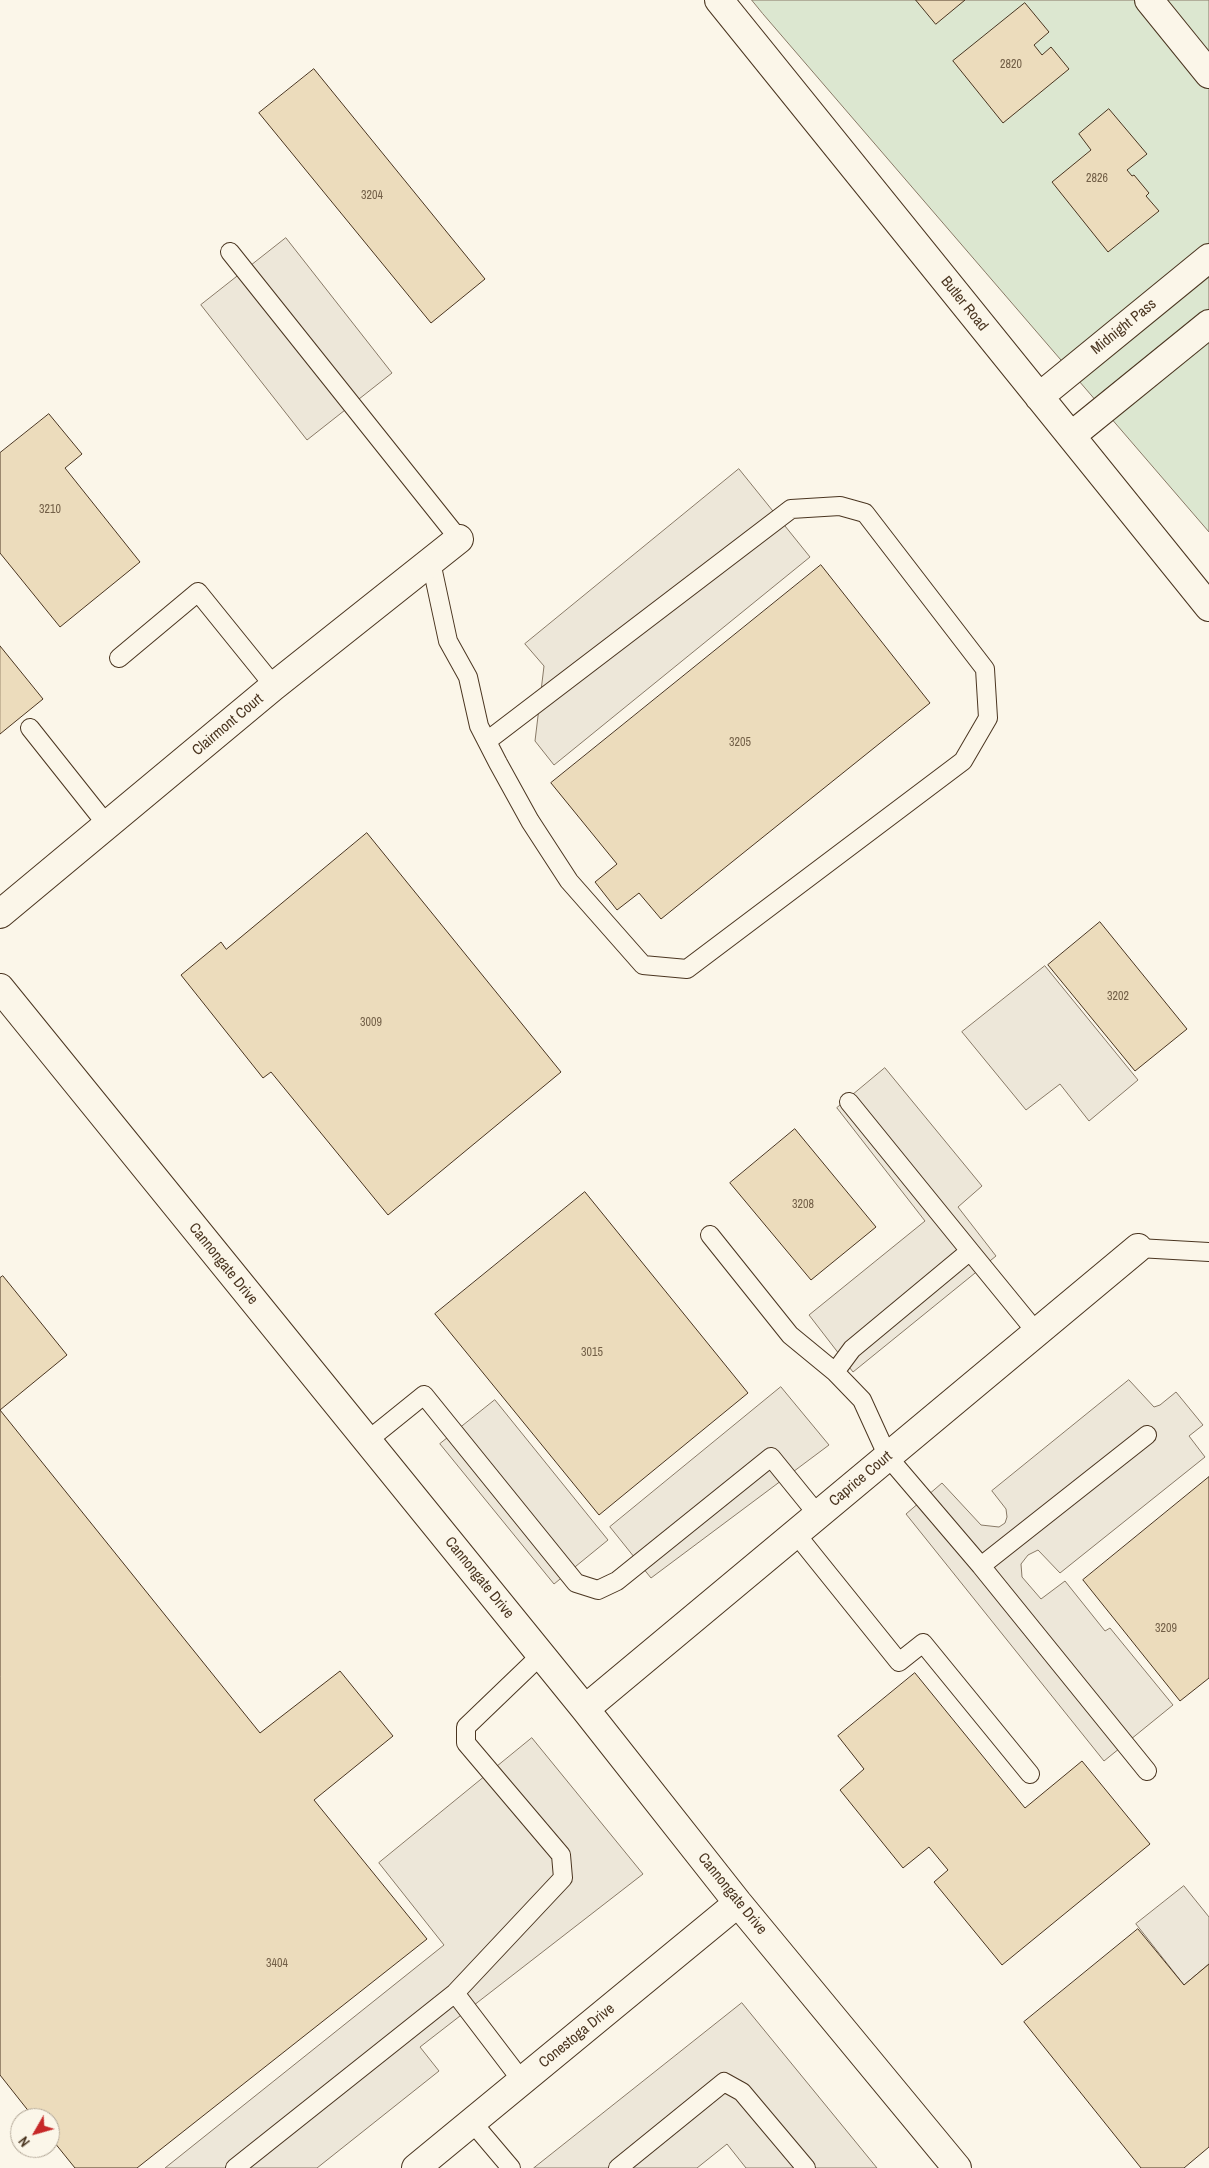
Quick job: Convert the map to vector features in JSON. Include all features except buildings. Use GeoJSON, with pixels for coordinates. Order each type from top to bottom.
{"type":"FeatureCollection","features":[{"type":"Feature","properties":{"kind":"street","name":"Butler Road"},"geometry":{"type":"LineString","coordinates":[[720,0],[1209,607]]}},
{"type":"Feature","properties":{"kind":"street"},"geometry":{"type":"LineString","coordinates":[[1149,0],[1209,74]]}},
{"type":"Feature","properties":{"kind":"street","name":"Midnight Pass"},"geometry":{"type":"LineString","coordinates":[[1039,396],[1209,258]]}},
{"type":"Feature","properties":{"kind":"street"},"geometry":{"type":"LineString","coordinates":[[1071,436],[1209,324]]}},
{"type":"Feature","properties":{"kind":"street","name":"Clairmont Court"},"geometry":{"type":"LineString","coordinates":[[0,914],[274,686],[459,539]]}},
{"type":"Feature","properties":{"kind":"street","name":"Cannongate Drive"},"geometry":{"type":"LineString","coordinates":[[0,988],[585,1709],[738,1903],[957,2168]]}},
{"type":"Feature","properties":{"kind":"street","name":"Caprice Court"},"geometry":{"type":"LineString","coordinates":[[585,1709],[1138,1248]]}},
{"type":"Feature","properties":{"kind":"street","name":"Conestoga Drive"},"geometry":{"type":"LineString","coordinates":[[416,2168],[738,1903]]}},
{"type":"Feature","properties":{"kind":"lane"},"geometry":{"type":"LineString","coordinates":[[230,252],[459,539]]}},
{"type":"Feature","properties":{"kind":"lane"},"geometry":{"type":"LineString","coordinates":[[431,562],[448,641],[468,677],[479,726],[487,741],[530,820],[569,881],[643,965],[687,969],[963,761],[988,718],[985,668],[865,513],[840,506],[791,509],[487,741]]}},
{"type":"Feature","properties":{"kind":"lane"},"geometry":{"type":"LineString","coordinates":[[119,658],[198,592],[274,686]]}},
{"type":"Feature","properties":{"kind":"lane"},"geometry":{"type":"LineString","coordinates":[[30,728],[107,825]]}},
{"type":"Feature","properties":{"kind":"lane"},"geometry":{"type":"LineString","coordinates":[[849,1102],[1036,1333]]}},
{"type":"Feature","properties":{"kind":"lane"},"geometry":{"type":"LineString","coordinates":[[710,1235],[790,1335],[835,1372],[862,1400],[888,1457],[981,1566],[1147,1771]]}},
{"type":"Feature","properties":{"kind":"lane"},"geometry":{"type":"LineString","coordinates":[[1138,1248],[1209,1252]]}},
{"type":"Feature","properties":{"kind":"lane"},"geometry":{"type":"LineString","coordinates":[[835,1372],[852,1349],[970,1251]]}},
{"type":"Feature","properties":{"kind":"lane"},"geometry":{"type":"LineString","coordinates":[[367,1441],[424,1395],[576,1583],[598,1590],[617,1581],[771,1457],[818,1515]]}},
{"type":"Feature","properties":{"kind":"lane"},"geometry":{"type":"LineString","coordinates":[[981,1566],[1147,1435]]}},
{"type":"Feature","properties":{"kind":"lane"},"geometry":{"type":"LineString","coordinates":[[796,1534],[899,1662],[923,1643],[1030,1774]]}},
{"type":"Feature","properties":{"kind":"lane"},"geometry":{"type":"LineString","coordinates":[[236,2168],[455,1993],[563,1878],[561,1855],[466,1743],[466,1727],[541,1655]]}},
{"type":"Feature","properties":{"kind":"lane"},"geometry":{"type":"LineString","coordinates":[[455,1993],[522,2080]]}},
{"type":"Feature","properties":{"kind":"lane"},"geometry":{"type":"LineString","coordinates":[[618,2168],[724,2082],[742,2092],[806,2168]]}},
{"type":"Feature","properties":{"kind":"lane"},"geometry":{"type":"LineString","coordinates":[[472,2122],[511,2168]]}},
{"type":"Feature","properties":{"kind":"green space"},"geometry":{"type":"Polygon","coordinates":[[[752,0],[1209,0],[1209,532],[763,14],[752,0]]]}},
{"type":"Feature","properties":{"kind":"shaded area"},"geometry":{"type":"Polygon","coordinates":[[[286,238],[392,373],[307,440],[201,305],[286,238]]]}},
{"type":"Feature","properties":{"kind":"shaded area"},"geometry":{"type":"Polygon","coordinates":[[[739,469],[810,557],[554,765],[535,741],[544,666],[525,644],[739,469]]]}},
{"type":"Feature","properties":{"kind":"shaded area"},"geometry":{"type":"Polygon","coordinates":[[[1045,966],[1138,1080],[1089,1121],[1060,1084],[1026,1110],[962,1032],[1045,966]]]}},
{"type":"Feature","properties":{"kind":"shaded area"},"geometry":{"type":"Polygon","coordinates":[[[885,1068],[982,1186],[958,1207],[996,1256],[853,1372],[809,1315],[925,1221],[837,1108],[885,1068]]]}},
{"type":"Feature","properties":{"kind":"shaded area"},"geometry":{"type":"Polygon","coordinates":[[[1129,1380],[1154,1407],[1160,1405],[1176,1392],[1203,1425],[1189,1436],[1205,1457],[1060,1573],[1038,1550],[1028,1555],[1021,1564],[1022,1577],[1041,1599],[1065,1581],[1105,1631],[1110,1628],[1173,1705],[1104,1761],[906,1514],[942,1483],[981,1525],[999,1527],[1005,1523],[1007,1517],[1006,1509],[992,1491],[1129,1380]]]}},
{"type":"Feature","properties":{"kind":"shaded area"},"geometry":{"type":"Polygon","coordinates":[[[781,1387],[829,1445],[651,1578],[610,1527],[781,1387]]]}},
{"type":"Feature","properties":{"kind":"shaded area"},"geometry":{"type":"Polygon","coordinates":[[[495,1400],[608,1540],[554,1584],[440,1444],[495,1400]]]}},
{"type":"Feature","properties":{"kind":"shaded area"},"geometry":{"type":"Polygon","coordinates":[[[532,1738],[643,1874],[420,2047],[439,2071],[317,2168],[165,2168],[444,1945],[379,1863],[532,1738]]]}},
{"type":"Feature","properties":{"kind":"shaded area"},"geometry":{"type":"Polygon","coordinates":[[[1184,1886],[1209,1917],[1209,1964],[1184,1985],[1136,1924],[1184,1886]]]}},
{"type":"Feature","properties":{"kind":"shaded area"},"geometry":{"type":"Polygon","coordinates":[[[742,2003],[877,2168],[746,2168],[727,2144],[697,2168],[534,2168],[742,2003]]]}}]}
